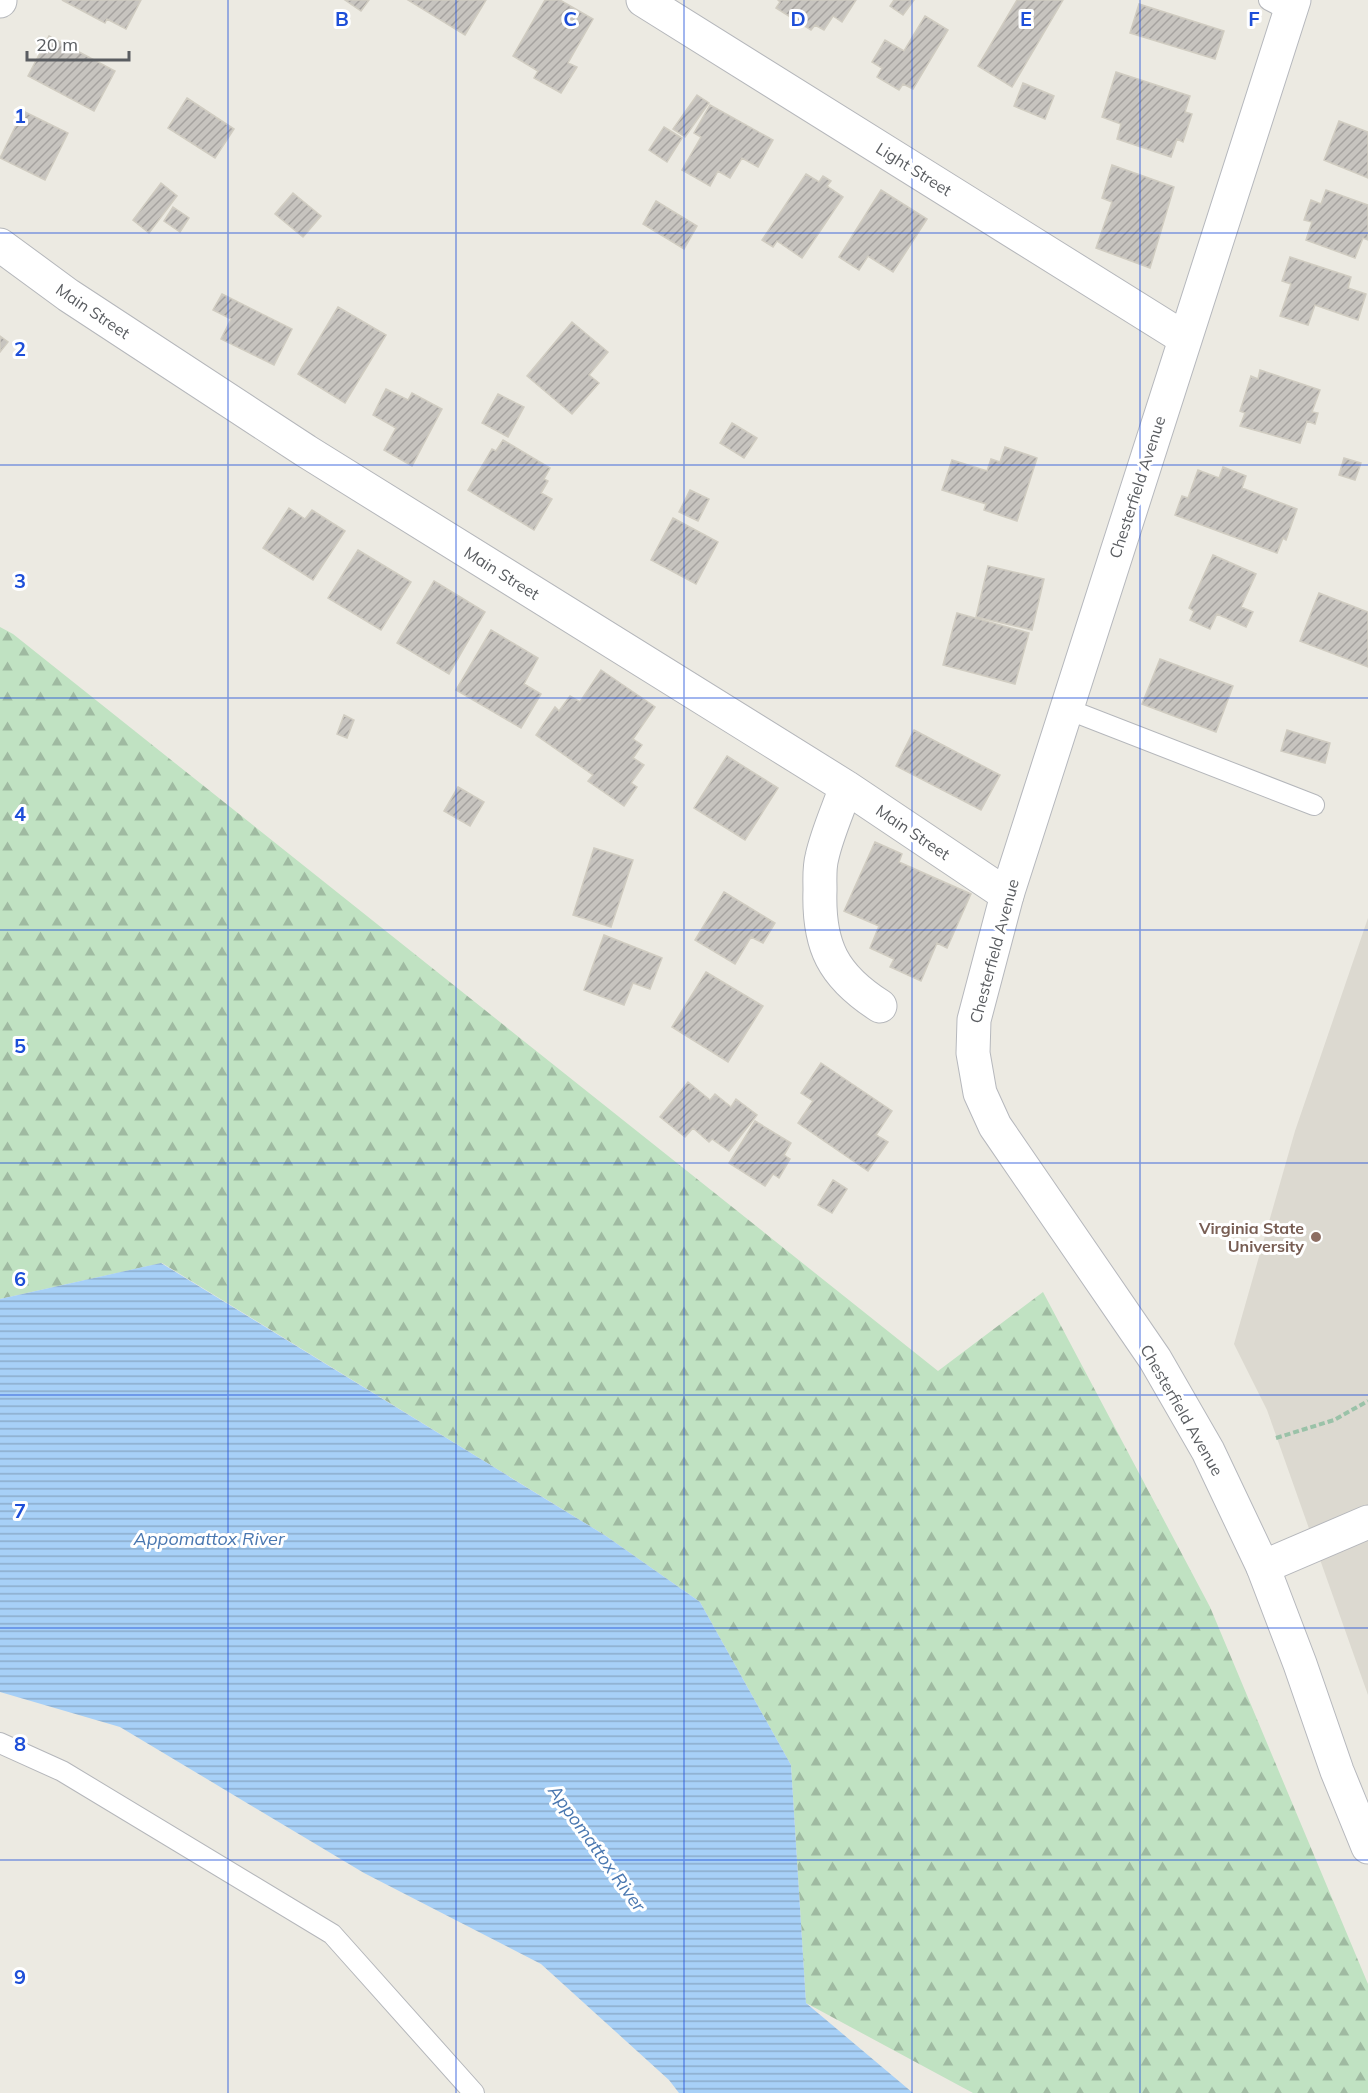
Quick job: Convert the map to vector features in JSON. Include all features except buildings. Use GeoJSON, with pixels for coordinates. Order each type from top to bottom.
{"type":"FeatureCollection","features":[{"type":"Feature","properties":{"kind":"street","name":"Light Street"},"geometry":{"type":"LineString","coordinates":[[643,0],[1184,338]]}},
{"type":"Feature","properties":{"kind":"street","name":"Chesterfield Avenue"},"geometry":{"type":"LineString","coordinates":[[1284,4],[1184,338],[1007,895],[974,1020],[973,1053],[980,1093],[995,1126],[1155,1359],[1208,1451],[1263,1567],[1337,1771],[1368,1847]]}},
{"type":"Feature","properties":{"kind":"street","name":"Main Street"},"geometry":{"type":"LineString","coordinates":[[0,246],[68,295],[306,451],[846,787],[1007,895]]}},
{"type":"Feature","properties":{"kind":"street"},"geometry":{"type":"LineString","coordinates":[[846,787],[821,859],[819,906],[824,943],[838,970],[859,992],[880,1006]]}},
{"type":"Feature","properties":{"kind":"street"},"geometry":{"type":"LineString","coordinates":[[1263,1567],[1368,1522]]}},
{"type":"Feature","properties":{"kind":"lane"},"geometry":{"type":"LineString","coordinates":[[1066,709],[1314,805]]}},
{"type":"Feature","properties":{"kind":"lane"},"geometry":{"type":"LineString","coordinates":[[0,1743],[62,1771],[332,1934],[474,2093]]}},
{"type":"Feature","properties":{"kind":"path"},"geometry":{"type":"LineString","coordinates":[[1276,1438],[1334,1420],[1368,1401]]}},
{"type":"Feature","properties":{"kind":"shaded area","name":"Virginia State University"},"geometry":{"type":"Polygon","coordinates":[[[1368,918],[1368,1695],[1267,1410],[1234,1344],[1295,1131],[1368,918]]]}},
{"type":"Feature","properties":{"kind":"green space"},"geometry":{"type":"Polygon","coordinates":[[[0,627],[13,634],[938,1371],[1043,1292],[1210,1607],[1368,1984],[1368,2093],[973,2093],[806,2003],[791,1765],[700,1602],[606,1536],[162,1263],[0,1299],[0,627]]]}},
{"type":"Feature","properties":{"kind":"water","name":"Appomattox River"},"geometry":{"type":"Polygon","coordinates":[[[161,1263],[606,1536],[700,1602],[791,1765],[806,2003],[913,2093],[679,2093],[669,2080],[541,1964],[364,1873],[120,1727],[0,1692],[0,1299],[161,1263]]]}},
{"type":"Feature","properties":{"kind":"place","name":"Virginia State University"},"geometry":{"type":"Point","coordinates":[1316,1237]}}]}
